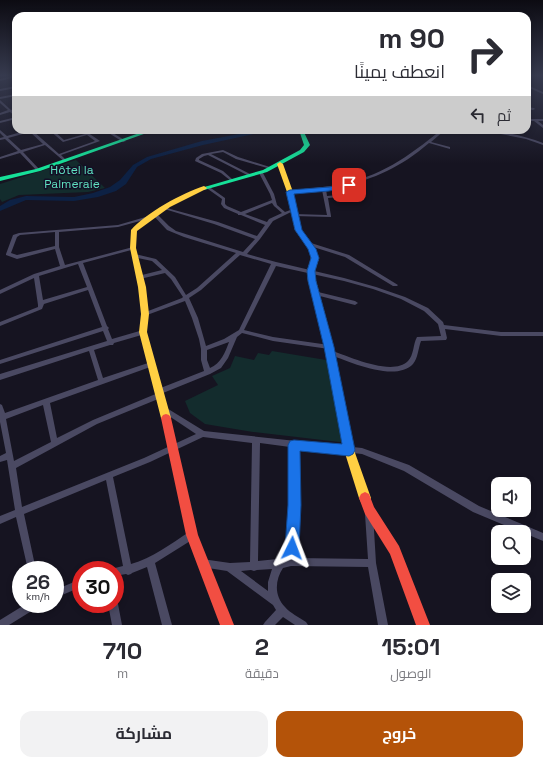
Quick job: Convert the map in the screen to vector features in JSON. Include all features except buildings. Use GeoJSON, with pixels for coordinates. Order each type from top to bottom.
{"type":"FeatureCollection","features":[{"type":"Feature","properties":{"kind":"street"},"geometry":{"type":"LineString","coordinates":[[0,114],[10,111],[4,105]]}},
{"type":"Feature","properties":{"kind":"street"},"geometry":{"type":"LineString","coordinates":[[0,122],[12,118]]}},
{"type":"Feature","properties":{"kind":"street"},"geometry":{"type":"LineString","coordinates":[[531,120],[543,120]]}},
{"type":"Feature","properties":{"kind":"street"},"geometry":{"type":"LineString","coordinates":[[535,120],[543,127]]}},
{"type":"Feature","properties":{"kind":"street"},"geometry":{"type":"LineString","coordinates":[[0,131],[38,170]]}},
{"type":"Feature","properties":{"kind":"street"},"geometry":{"type":"LineString","coordinates":[[0,139],[17,134]]}},
{"type":"Feature","properties":{"kind":"street"},"geometry":{"type":"LineString","coordinates":[[35,134],[65,161]]}},
{"type":"Feature","properties":{"kind":"street"},"geometry":{"type":"LineString","coordinates":[[55,134],[63,141],[88,134],[98,141],[58,155]]}},
{"type":"Feature","properties":{"kind":"street"},"geometry":{"type":"LineString","coordinates":[[113,134],[124,141]]}},
{"type":"Feature","properties":{"kind":"street"},"geometry":{"type":"LineString","coordinates":[[0,180],[38,170],[142,134]]}},
{"type":"Feature","properties":{"kind":"street"},"geometry":{"type":"LineString","coordinates":[[227,625],[192,535],[174,448],[143,332],[145,314],[140,277],[134,252],[134,230],[163,208],[186,195],[207,187],[262,172],[280,164],[307,147],[307,139],[304,134]]}},
{"type":"Feature","properties":{"kind":"street"},"geometry":{"type":"LineString","coordinates":[[290,192],[337,188],[383,173],[392,166],[411,157],[438,134]]}},
{"type":"Feature","properties":{"kind":"street"},"geometry":{"type":"LineString","coordinates":[[506,134],[524,137],[543,144]]}},
{"type":"Feature","properties":{"kind":"street"},"geometry":{"type":"LineString","coordinates":[[429,142],[449,148]]}},
{"type":"Feature","properties":{"kind":"street"},"geometry":{"type":"LineString","coordinates":[[0,158],[46,144]]}},
{"type":"Feature","properties":{"kind":"street"},"geometry":{"type":"LineString","coordinates":[[231,180],[222,172],[196,160],[203,155],[223,151],[237,158],[271,168]]}},
{"type":"Feature","properties":{"kind":"street"},"geometry":{"type":"LineString","coordinates":[[208,154],[250,175]]}},
{"type":"Feature","properties":{"kind":"street"},"geometry":{"type":"LineString","coordinates":[[253,163],[262,172],[276,206],[284,213]]}},
{"type":"Feature","properties":{"kind":"street"},"geometry":{"type":"LineString","coordinates":[[280,164],[290,192],[293,213],[298,230],[309,244],[315,258],[311,271],[314,293],[329,350],[349,450],[369,510],[395,550],[423,625]]}},
{"type":"Feature","properties":{"kind":"street"},"geometry":{"type":"LineString","coordinates":[[207,187],[224,199],[224,205],[240,214],[267,224]]}},
{"type":"Feature","properties":{"kind":"street"},"geometry":{"type":"LineString","coordinates":[[326,197],[341,196],[337,188]]}},
{"type":"Feature","properties":{"kind":"street"},"geometry":{"type":"LineString","coordinates":[[145,314],[186,298],[200,289],[242,254],[258,238],[267,224],[275,217],[284,213],[293,213],[328,217],[324,189]]}},
{"type":"Feature","properties":{"kind":"street"},"geometry":{"type":"LineString","coordinates":[[240,214],[273,201]]}},
{"type":"Feature","properties":{"kind":"street"},"geometry":{"type":"LineString","coordinates":[[163,208],[216,223],[258,238]]}},
{"type":"Feature","properties":{"kind":"street"},"geometry":{"type":"LineString","coordinates":[[57,247],[17,257],[8,254],[17,235],[118,226],[152,216]]}},
{"type":"Feature","properties":{"kind":"street"},"geometry":{"type":"LineString","coordinates":[[152,216],[171,230],[242,254],[274,264],[311,271],[372,287],[401,297],[426,309],[439,320],[443,327],[444,338],[419,339],[411,363],[403,368],[370,367],[329,350],[241,331]]}},
{"type":"Feature","properties":{"kind":"street"},"geometry":{"type":"LineString","coordinates":[[57,231],[57,247],[63,267]]}},
{"type":"Feature","properties":{"kind":"street"},"geometry":{"type":"LineString","coordinates":[[309,244],[347,256],[395,285]]}},
{"type":"Feature","properties":{"kind":"street"},"geometry":{"type":"LineString","coordinates":[[0,292],[36,275],[80,263],[134,252],[154,260],[166,271],[186,298],[200,331],[204,349],[204,360],[208,372]]}},
{"type":"Feature","properties":{"kind":"street"},"geometry":{"type":"LineString","coordinates":[[80,263],[111,343]]}},
{"type":"Feature","properties":{"kind":"street"},"geometry":{"type":"LineString","coordinates":[[204,349],[234,337],[241,331],[274,264]]}},
{"type":"Feature","properties":{"kind":"street"},"geometry":{"type":"LineString","coordinates":[[140,277],[166,271]]}},
{"type":"Feature","properties":{"kind":"street"},"geometry":{"type":"LineString","coordinates":[[0,324],[37,310],[41,303],[36,275]]}},
{"type":"Feature","properties":{"kind":"street"},"geometry":{"type":"LineString","coordinates":[[41,303],[90,288]]}},
{"type":"Feature","properties":{"kind":"street"},"geometry":{"type":"LineString","coordinates":[[314,293],[355,303]]}},
{"type":"Feature","properties":{"kind":"street"},"geometry":{"type":"LineString","coordinates":[[443,327],[500,334],[543,335]]}},
{"type":"Feature","properties":{"kind":"street"},"geometry":{"type":"LineString","coordinates":[[0,362],[106,328]]}},
{"type":"Feature","properties":{"kind":"street"},"geometry":{"type":"LineString","coordinates":[[0,377],[143,332]]}},
{"type":"Feature","properties":{"kind":"street"},"geometry":{"type":"LineString","coordinates":[[12,466],[113,413],[218,368],[222,364],[234,337]]}},
{"type":"Feature","properties":{"kind":"street"},"geometry":{"type":"LineString","coordinates":[[91,349],[101,381]]}},
{"type":"Feature","properties":{"kind":"street"},"geometry":{"type":"LineString","coordinates":[[1,418],[151,364]]}},
{"type":"Feature","properties":{"kind":"street"},"geometry":{"type":"LineString","coordinates":[[46,402],[55,443]]}},
{"type":"Feature","properties":{"kind":"street"},"geometry":{"type":"LineString","coordinates":[[0,406],[1,418],[12,466],[18,512],[30,561]]}},
{"type":"Feature","properties":{"kind":"street"},"geometry":{"type":"LineString","coordinates":[[164,410],[203,434],[256,441],[362,451],[379,456],[406,468],[476,509],[543,537]]}},
{"type":"Feature","properties":{"kind":"street"},"geometry":{"type":"LineString","coordinates":[[0,520],[174,448],[203,434]]}},
{"type":"Feature","properties":{"kind":"street"},"geometry":{"type":"LineString","coordinates":[[254,567],[256,441]]}},
{"type":"Feature","properties":{"kind":"street"},"geometry":{"type":"LineString","coordinates":[[291,562],[294,505],[294,445]]}},
{"type":"Feature","properties":{"kind":"street"},"geometry":{"type":"LineString","coordinates":[[0,459],[10,455]]}},
{"type":"Feature","properties":{"kind":"street"},"geometry":{"type":"LineString","coordinates":[[109,475],[128,570]]}},
{"type":"Feature","properties":{"kind":"street"},"geometry":{"type":"LineString","coordinates":[[369,510],[372,563],[383,625]]}},
{"type":"Feature","properties":{"kind":"street"},"geometry":{"type":"LineString","coordinates":[[124,571],[150,561],[192,535]]}},
{"type":"Feature","properties":{"kind":"street"},"geometry":{"type":"LineString","coordinates":[[150,561],[167,625]]}},
{"type":"Feature","properties":{"kind":"street"},"geometry":{"type":"LineString","coordinates":[[202,562],[230,568],[254,567],[291,562],[372,563]]}},
{"type":"Feature","properties":{"kind":"street"},"geometry":{"type":"LineString","coordinates":[[274,601],[272,590],[273,579],[280,564]]}},
{"type":"Feature","properties":{"kind":"street"},"geometry":{"type":"LineString","coordinates":[[230,568],[274,601],[282,611],[302,625]]}},
{"type":"Feature","properties":{"kind":"street"},"geometry":{"type":"LineString","coordinates":[[268,625],[282,611]]}},
{"type":"Feature","properties":{"kind":"street"},"geometry":{"type":"LineString","coordinates":[[0,624],[19,613]]}},
{"type":"Feature","properties":{"kind":"street"},"geometry":{"type":"LineString","coordinates":[[115,613],[117,625]]}},
{"type":"Feature","properties":{"kind":"green space","name":"Hôtel la Palmeraie"},"geometry":{"type":"Polygon","coordinates":[[[76,160],[105,188],[88,192],[19,195],[2,202],[0,199],[0,184],[76,160]]]}},
{"type":"Feature","properties":{"kind":"green space"},"geometry":{"type":"Polygon","coordinates":[[[272,351],[332,361],[348,443],[253,432],[205,424],[190,413],[185,401],[218,385],[212,376],[230,368],[235,356],[254,360],[258,353],[269,355],[272,351]]]}},
{"type":"Feature","properties":{"kind":"waterway"},"geometry":{"type":"LineString","coordinates":[[0,209],[13,202],[26,198],[74,199],[95,195],[113,189],[123,182],[135,166],[149,158],[202,143],[248,134]]}},
{"type":"Feature","properties":{"kind":"traffic: fast"},"geometry":{"type":"LineString","coordinates":[[0,179],[38,170],[142,134]]}},
{"type":"Feature","properties":{"kind":"traffic: fast"},"geometry":{"type":"LineString","coordinates":[[204,188],[265,171],[302,151],[307,145],[303,134]]}},
{"type":"Feature","properties":{"kind":"traffic: slow"},"geometry":{"type":"LineString","coordinates":[[280,164],[290,192],[298,230],[312,249],[315,258],[311,271],[312,281],[326,333],[349,450],[365,498]]}},
{"type":"Feature","properties":{"kind":"traffic: slow"},"geometry":{"type":"LineString","coordinates":[[166,418],[143,332],[145,314],[142,287],[133,248],[134,230],[168,206],[185,196],[204,188]]}},
{"type":"Feature","properties":{"kind":"traffic: jam"},"geometry":{"type":"LineString","coordinates":[[166,418],[192,535],[227,625]]}},
{"type":"Feature","properties":{"kind":"traffic: jam"},"geometry":{"type":"LineString","coordinates":[[365,498],[369,510],[395,550],[423,625]]}},
{"type":"Feature","properties":{"kind":"route"},"geometry":{"type":"LineString","coordinates":[[292,548],[294,445],[349,450],[326,333],[314,293],[311,271],[315,258],[312,249],[296,225],[290,192],[339,188],[349,185]]}}]}
